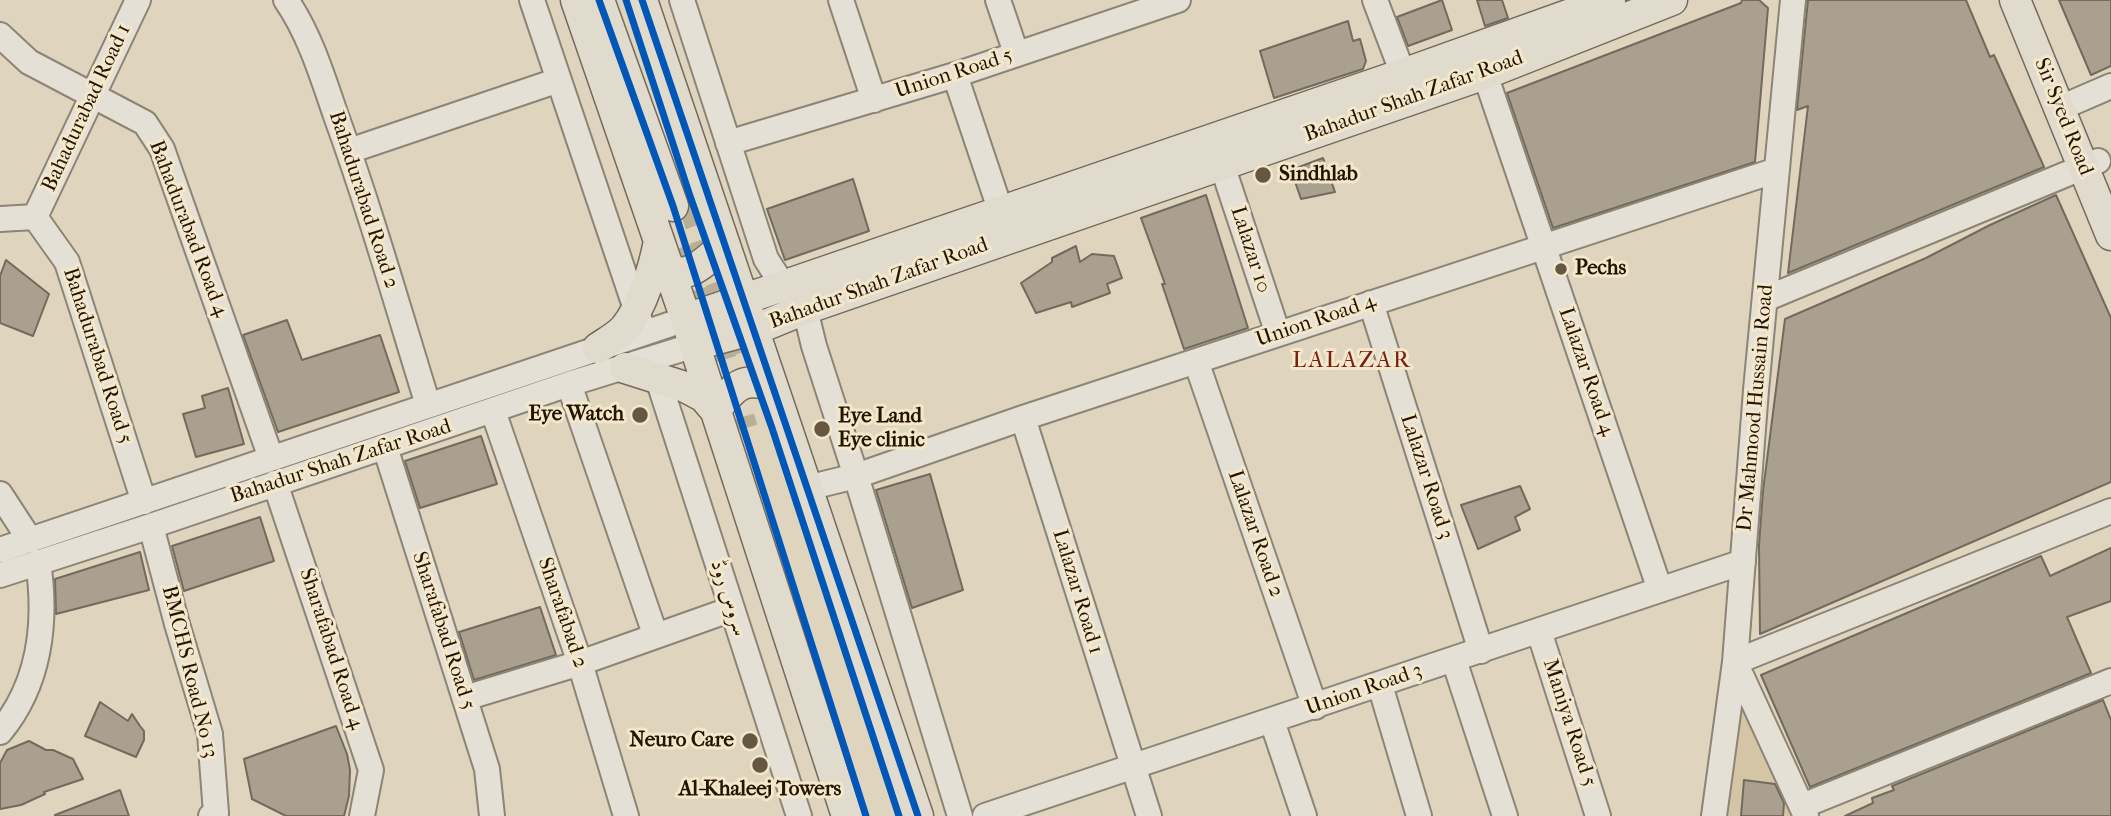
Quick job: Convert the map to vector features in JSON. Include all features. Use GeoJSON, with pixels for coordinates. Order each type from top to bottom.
{"type":"FeatureCollection","features":[{"type":"Feature","properties":{"kind":"main road"},"geometry":{"type":"LineString","coordinates":[[576,0],[691,332],[847,816]]}},
{"type":"Feature","properties":{"kind":"main road"},"geometry":{"type":"LineString","coordinates":[[599,0],[682,201],[626,0]]}},
{"type":"Feature","properties":{"kind":"main road"},"geometry":{"type":"LineString","coordinates":[[642,0],[918,816]]}},
{"type":"Feature","properties":{"kind":"main road","name":"Bahadur Shah Zafar Road"},"geometry":{"type":"LineString","coordinates":[[748,314],[784,287],[1610,0]]}},
{"type":"Feature","properties":{"kind":"main road","name":"Bahadur Shah Zafar Road"},"geometry":{"type":"LineString","coordinates":[[691,332],[748,314],[805,309],[1485,74],[1672,0]]}},
{"type":"Feature","properties":{"kind":"main road","name":"Sir Syed Road"},"geometry":{"type":"LineString","coordinates":[[2015,0],[2091,164],[2111,192]]}},
{"type":"Feature","properties":{"kind":"main road","name":"Sir Syed Road"},"geometry":{"type":"LineString","coordinates":[[2032,0],[2074,102],[2111,234]]}},
{"type":"Feature","properties":{"kind":"main road"},"geometry":{"type":"LineString","coordinates":[[663,253],[676,272],[689,272],[724,240]]}},
{"type":"Feature","properties":{"kind":"main road"},"geometry":{"type":"LineString","coordinates":[[724,240],[734,258],[753,273],[784,287]]}},
{"type":"Feature","properties":{"kind":"main road"},"geometry":{"type":"LineString","coordinates":[[598,348],[640,321],[656,258],[663,253]]}},
{"type":"Feature","properties":{"kind":"main road"},"geometry":{"type":"LineString","coordinates":[[773,388],[778,348],[805,309]]}},
{"type":"Feature","properties":{"kind":"main road"},"geometry":{"type":"LineString","coordinates":[[625,368],[685,387],[704,397],[715,410]]}},
{"type":"Feature","properties":{"kind":"main road"},"geometry":{"type":"LineString","coordinates":[[715,410],[735,387],[742,383],[754,381],[773,388]]}},
{"type":"Feature","properties":{"kind":"main road"},"geometry":{"type":"LineString","coordinates":[[866,816],[758,428],[899,816]]}},
{"type":"Feature","properties":{"kind":"street","name":"Bahadurabad Road 1"},"geometry":{"type":"LineString","coordinates":[[35,217],[138,0]]}},
{"type":"Feature","properties":{"kind":"street","name":"Bahadurabad Road 2"},"geometry":{"type":"LineString","coordinates":[[286,0],[296,14],[322,75],[349,151],[428,405]]}},
{"type":"Feature","properties":{"kind":"street"},"geometry":{"type":"LineString","coordinates":[[531,0],[640,321]]}},
{"type":"Feature","properties":{"kind":"street"},"geometry":{"type":"LineString","coordinates":[[682,0],[766,259],[784,287]]}},
{"type":"Feature","properties":{"kind":"street"},"geometry":{"type":"LineString","coordinates":[[841,0],[874,100]]}},
{"type":"Feature","properties":{"kind":"street"},"geometry":{"type":"LineString","coordinates":[[998,0],[1016,53]]}},
{"type":"Feature","properties":{"kind":"street","name":"Union Road 5"},"geometry":{"type":"LineString","coordinates":[[728,143],[955,75],[1142,6],[1178,0]]}},
{"type":"Feature","properties":{"kind":"street"},"geometry":{"type":"LineString","coordinates":[[1375,0],[1403,74]]}},
{"type":"Feature","properties":{"kind":"street","name":"Dr Mahmood Hussain Road"},"geometry":{"type":"LineString","coordinates":[[1714,816],[1735,662],[1793,0]]}},
{"type":"Feature","properties":{"kind":"street","name":"Bahadurabad Road 4"},"geometry":{"type":"LineString","coordinates":[[0,35],[29,62],[145,123],[163,149],[271,458]]}},
{"type":"Feature","properties":{"kind":"street","name":"Lalazar Road 4"},"geometry":{"type":"LineString","coordinates":[[1485,74],[1660,590]]}},
{"type":"Feature","properties":{"kind":"street"},"geometry":{"type":"LineString","coordinates":[[955,75],[1000,212]]}},
{"type":"Feature","properties":{"kind":"street"},"geometry":{"type":"LineString","coordinates":[[349,151],[559,80]]}},
{"type":"Feature","properties":{"kind":"street"},"geometry":{"type":"LineString","coordinates":[[2074,102],[2111,86]]}},
{"type":"Feature","properties":{"kind":"street"},"geometry":{"type":"LineString","coordinates":[[1765,299],[2091,164]]}},
{"type":"Feature","properties":{"kind":"street","name":"Lalazar 10"},"geometry":{"type":"LineString","coordinates":[[1222,165],[1278,334]]}},
{"type":"Feature","properties":{"kind":"street","name":"Union Road 4"},"geometry":{"type":"LineString","coordinates":[[807,488],[856,476],[1023,418],[1777,170]]}},
{"type":"Feature","properties":{"kind":"street"},"geometry":{"type":"LineString","coordinates":[[0,219],[35,217]]}},
{"type":"Feature","properties":{"kind":"street","name":"Bahadurabad Road 5"},"geometry":{"type":"LineString","coordinates":[[35,217],[66,262],[144,502]]}},
{"type":"Feature","properties":{"kind":"street","name":"Lalazar Road 3"},"geometry":{"type":"LineString","coordinates":[[1371,303],[1481,651]]}},
{"type":"Feature","properties":{"kind":"street"},"geometry":{"type":"LineString","coordinates":[[805,309],[814,346],[960,816]]}},
{"type":"Feature","properties":{"kind":"street","name":"Bahadur Shah Zafar Road"},"geometry":{"type":"LineString","coordinates":[[640,321],[691,332]]}},
{"type":"Feature","properties":{"kind":"street","name":"Bahadur Shah Zafar Road"},"geometry":{"type":"LineString","coordinates":[[0,550],[34,551],[151,526],[569,384],[625,368],[691,332]]}},
{"type":"Feature","properties":{"kind":"street","name":"Bahadur Shah Zafar Road"},"geometry":{"type":"LineString","coordinates":[[0,575],[34,551],[144,502],[598,348]]}},
{"type":"Feature","properties":{"kind":"street","name":"Lalazar Road 2"},"geometry":{"type":"LineString","coordinates":[[1196,361],[1315,707]]}},
{"type":"Feature","properties":{"kind":"street","name":"سروس روڈ"},"geometry":{"type":"LineString","coordinates":[[658,379],[799,816]]}},
{"type":"Feature","properties":{"kind":"street"},"geometry":{"type":"LineString","coordinates":[[569,384],[655,634]]}},
{"type":"Feature","properties":{"kind":"street","name":"Sharafabad 2"},"geometry":{"type":"LineString","coordinates":[[493,411],[580,663],[626,816]]}},
{"type":"Feature","properties":{"kind":"street","name":"Lalazar Road 1"},"geometry":{"type":"LineString","coordinates":[[1023,418],[1149,816]]}},
{"type":"Feature","properties":{"kind":"street","name":"Sharafabad Road 5"},"geometry":{"type":"LineString","coordinates":[[385,447],[487,769],[492,816]]}},
{"type":"Feature","properties":{"kind":"street","name":"Sharafabad Road 4"},"geometry":{"type":"LineString","coordinates":[[275,484],[371,770],[362,816]]}},
{"type":"Feature","properties":{"kind":"street"},"geometry":{"type":"LineString","coordinates":[[0,494],[34,551],[43,595],[37,660],[16,713],[0,732]]}},
{"type":"Feature","properties":{"kind":"street"},"geometry":{"type":"LineString","coordinates":[[2111,511],[1735,662],[1804,811],[2111,681]]}},
{"type":"Feature","properties":{"kind":"street","name":"BMCHS Road No 13"},"geometry":{"type":"LineString","coordinates":[[151,526],[210,734],[216,815]]}},
{"type":"Feature","properties":{"kind":"street","name":"Union Road 3"},"geometry":{"type":"LineString","coordinates":[[985,816],[1743,562]]}},
{"type":"Feature","properties":{"kind":"street"},"geometry":{"type":"LineString","coordinates":[[465,698],[580,663],[732,608]]}},
{"type":"Feature","properties":{"kind":"street","name":"Maniya Road 5"},"geometry":{"type":"LineString","coordinates":[[1539,631],[1598,816]]}},
{"type":"Feature","properties":{"kind":"street"},"geometry":{"type":"LineString","coordinates":[[1454,660],[1505,816]]}},
{"type":"Feature","properties":{"kind":"street"},"geometry":{"type":"LineString","coordinates":[[1380,685],[1419,816]]}},
{"type":"Feature","properties":{"kind":"street"},"geometry":{"type":"LineString","coordinates":[[1272,722],[1304,816]]}},
{"type":"Feature","properties":{"kind":"shaded area"},"geometry":{"type":"Polygon","coordinates":[[[1735,662],[1806,816],[1723,816],[1735,662]]]}},
{"type":"Feature","properties":{"kind":"building"},"geometry":{"type":"Polygon","coordinates":[[[1442,0],[1452,30],[1408,46],[1397,17],[1442,0]]]}},
{"type":"Feature","properties":{"kind":"building"},"geometry":{"type":"Polygon","coordinates":[[[1477,0],[1502,0],[1508,18],[1485,26],[1477,0]]]}},
{"type":"Feature","properties":{"kind":"building"},"geometry":{"type":"Polygon","coordinates":[[[1742,0],[1759,0],[1768,8],[1755,162],[1553,228],[1507,93],[1741,3],[1742,0]]]}},
{"type":"Feature","properties":{"kind":"building"},"geometry":{"type":"Polygon","coordinates":[[[1808,0],[1966,0],[1990,57],[1994,55],[2044,167],[1788,273],[1808,106],[1797,110],[1808,0]]]}},
{"type":"Feature","properties":{"kind":"building"},"geometry":{"type":"Polygon","coordinates":[[[2059,0],[2111,0],[2111,66],[2091,75],[2059,0]]]}},
{"type":"Feature","properties":{"kind":"building"},"geometry":{"type":"Polygon","coordinates":[[[1348,21],[1353,41],[1360,39],[1366,61],[1363,69],[1274,98],[1260,51],[1348,21]]]}},
{"type":"Feature","properties":{"kind":"building"},"geometry":{"type":"Polygon","coordinates":[[[1323,158],[1335,192],[1301,199],[1291,170],[1323,158]]]}},
{"type":"Feature","properties":{"kind":"building"},"geometry":{"type":"Polygon","coordinates":[[[853,179],[869,231],[785,260],[767,209],[853,179]]]}},
{"type":"Feature","properties":{"kind":"building"},"geometry":{"type":"Polygon","coordinates":[[[1206,195],[1248,328],[1184,349],[1162,284],[1165,284],[1141,218],[1206,195]]]}},
{"type":"Feature","properties":{"kind":"building"},"geometry":{"type":"Polygon","coordinates":[[[2056,195],[2111,318],[2111,482],[1760,634],[1759,545],[1763,491],[1785,319],[1926,258],[2056,195]]]}},
{"type":"Feature","properties":{"kind":"building"},"geometry":{"type":"Polygon","coordinates":[[[1076,246],[1080,262],[1092,254],[1114,256],[1122,278],[1107,284],[1110,293],[1072,307],[1071,302],[1036,313],[1021,283],[1052,262],[1052,258],[1076,246]]]}},
{"type":"Feature","properties":{"kind":"building"},"geometry":{"type":"Polygon","coordinates":[[[6,260],[49,294],[33,336],[0,323],[0,276],[6,260]]]}},
{"type":"Feature","properties":{"kind":"building"},"geometry":{"type":"Polygon","coordinates":[[[287,320],[302,360],[380,335],[399,392],[278,432],[243,335],[287,320]]]}},
{"type":"Feature","properties":{"kind":"building"},"geometry":{"type":"Polygon","coordinates":[[[228,388],[244,444],[196,457],[183,414],[205,408],[202,396],[228,388]]]}},
{"type":"Feature","properties":{"kind":"building"},"geometry":{"type":"Polygon","coordinates":[[[481,436],[497,484],[420,508],[405,461],[481,436]]]}},
{"type":"Feature","properties":{"kind":"building"},"geometry":{"type":"Polygon","coordinates":[[[930,474],[963,590],[912,608],[876,490],[930,474]]]}},
{"type":"Feature","properties":{"kind":"building"},"geometry":{"type":"Polygon","coordinates":[[[1520,486],[1530,509],[1515,517],[1520,530],[1478,549],[1461,505],[1520,486]]]}},
{"type":"Feature","properties":{"kind":"building"},"geometry":{"type":"Polygon","coordinates":[[[260,517],[274,561],[184,591],[172,546],[260,517]]]}},
{"type":"Feature","properties":{"kind":"building"},"geometry":{"type":"Polygon","coordinates":[[[2111,548],[2111,601],[2067,617],[2091,673],[1810,787],[1761,675],[2041,556],[2050,576],[2111,548]]]}},
{"type":"Feature","properties":{"kind":"building"},"geometry":{"type":"Polygon","coordinates":[[[140,552],[149,590],[56,614],[55,579],[140,552]]]}},
{"type":"Feature","properties":{"kind":"building"},"geometry":{"type":"Polygon","coordinates":[[[540,607],[556,655],[474,680],[459,632],[540,607]]]}},
{"type":"Feature","properties":{"kind":"building"},"geometry":{"type":"Polygon","coordinates":[[[2103,700],[2111,720],[2111,816],[1845,816],[1873,803],[1872,798],[1894,790],[1892,786],[2103,700]]]}},
{"type":"Feature","properties":{"kind":"building"},"geometry":{"type":"Polygon","coordinates":[[[100,702],[128,721],[132,714],[144,731],[144,740],[136,757],[85,736],[100,702]]]}},
{"type":"Feature","properties":{"kind":"building"},"geometry":{"type":"Polygon","coordinates":[[[336,726],[350,770],[349,796],[344,816],[286,816],[252,799],[244,759],[336,726]]]}},
{"type":"Feature","properties":{"kind":"building"},"geometry":{"type":"Polygon","coordinates":[[[29,741],[73,759],[83,779],[44,792],[45,794],[21,805],[0,809],[0,763],[7,750],[29,741]]]}},
{"type":"Feature","properties":{"kind":"building"},"geometry":{"type":"Polygon","coordinates":[[[1744,780],[1775,784],[1784,803],[1783,816],[1741,816],[1744,780]]]}},
{"type":"Feature","properties":{"kind":"building"},"geometry":{"type":"Polygon","coordinates":[[[120,790],[129,816],[55,816],[55,815],[120,790]]]}},
{"type":"Feature","properties":{"kind":"tunnel"},"geometry":{"type":"LineString","coordinates":[[690,196],[761,397]]}},
{"type":"Feature","properties":{"kind":"tunnel"},"geometry":{"type":"LineString","coordinates":[[686,246],[743,429]]}},
{"type":"Feature","properties":{"kind":"cycle path"},"geometry":{"type":"LineString","coordinates":[[599,0],[673,206],[866,816]]}},
{"type":"Feature","properties":{"kind":"cycle path"},"geometry":{"type":"LineString","coordinates":[[626,0],[690,196],[772,428],[899,816]]}},
{"type":"Feature","properties":{"kind":"cycle path"},"geometry":{"type":"LineString","coordinates":[[642,0],[918,816]]}},
{"type":"Feature","properties":{"kind":"place","name":"Sindhlab"},"geometry":{"type":"Point","coordinates":[1263,175]}},
{"type":"Feature","properties":{"kind":"place","name":"Pechs"},"geometry":{"type":"Point","coordinates":[1561,269]}},
{"type":"Feature","properties":{"kind":"place","name":"Eye Watch"},"geometry":{"type":"Point","coordinates":[640,415]}},
{"type":"Feature","properties":{"kind":"place","name":"Eye Land Eye clinic"},"geometry":{"type":"Point","coordinates":[822,429]}},
{"type":"Feature","properties":{"kind":"place","name":"Neuro Care"},"geometry":{"type":"Point","coordinates":[750,741]}},
{"type":"Feature","properties":{"kind":"place","name":"Al-Khaleej Towers"},"geometry":{"type":"Point","coordinates":[760,765]}},
{"type":"Feature","properties":{"kind":"district","name":"LALAZAR"},"geometry":{"type":"Point","coordinates":[1352,361]}}]}
